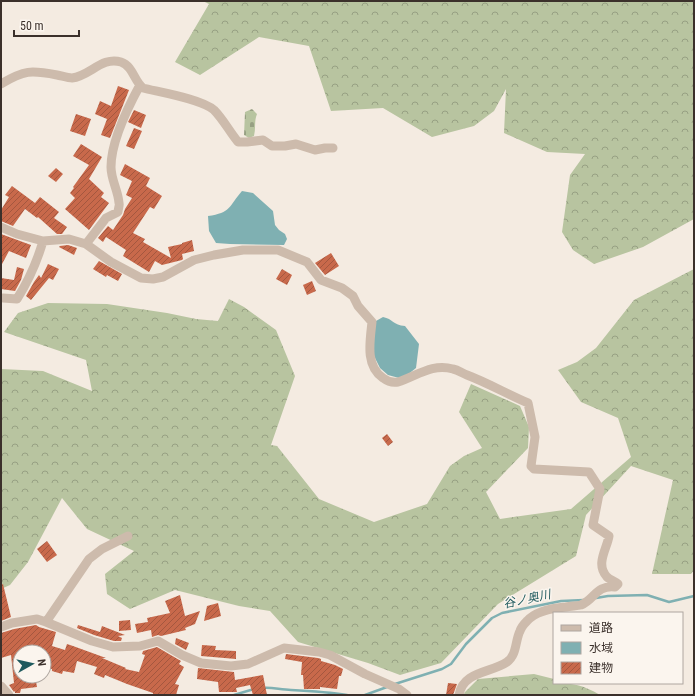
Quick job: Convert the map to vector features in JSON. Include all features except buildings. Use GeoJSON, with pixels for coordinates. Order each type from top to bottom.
{"type":"FeatureCollection","features":[{"type":"Feature","properties":{"kind":"street"},"geometry":{"type":"LineString","coordinates":[[1,84],[16,75],[32,71],[72,78],[102,63],[116,61],[124,63],[143,88],[202,103],[212,108],[223,120],[238,142],[262,140],[272,146],[296,144],[315,150],[333,148]]}},
{"type":"Feature","properties":{"kind":"street"},"geometry":{"type":"LineString","coordinates":[[86,244],[106,218],[118,212],[120,204],[112,181],[111,166],[114,148],[128,107],[140,85]]}},
{"type":"Feature","properties":{"kind":"street"},"geometry":{"type":"LineString","coordinates":[[1,227],[43,241],[69,239],[86,244],[111,262],[141,278],[153,279],[194,260],[214,255],[243,250],[278,250],[307,262],[321,280],[342,288],[353,296],[358,306],[372,322],[369,345],[370,357],[377,373],[381,377],[386,380],[396,382],[436,367],[453,369],[528,403],[535,437],[531,466],[534,469],[589,472],[600,489],[593,525],[609,536],[601,558],[604,573],[608,578],[618,584],[615,587],[608,586],[595,593],[587,602],[581,605],[556,607],[527,620],[519,632],[515,651],[508,662],[477,674],[466,681],[460,688],[459,695]]}},
{"type":"Feature","properties":{"kind":"street"},"geometry":{"type":"LineString","coordinates":[[3,298],[17,299],[27,284],[38,260],[43,241]]}},
{"type":"Feature","properties":{"kind":"street"},"geometry":{"type":"LineString","coordinates":[[46,622],[89,559],[102,549],[128,536]]}},
{"type":"Feature","properties":{"kind":"street"},"geometry":{"type":"LineString","coordinates":[[1,627],[12,623],[37,619],[113,648],[140,646],[158,641],[201,664],[239,666],[248,664],[284,648],[319,652],[330,655],[365,674],[399,689],[407,695]]}},
{"type":"Feature","properties":{"kind":"street"},"geometry":{"type":"LineString","coordinates":[[1,686],[9,695]]}},
{"type":"Feature","properties":{"kind":"green space"},"geometry":{"type":"Polygon","coordinates":[[[203,1],[694,1],[694,219],[643,247],[594,264],[573,250],[562,232],[570,175],[585,154],[547,152],[504,133],[506,89],[494,111],[474,126],[432,137],[383,108],[331,111],[309,46],[259,37],[200,75],[175,62],[209,4],[203,1]]]}},
{"type":"Feature","properties":{"kind":"green space"},"geometry":{"type":"Polygon","coordinates":[[[252,109],[257,114],[254,136],[249,138],[244,135],[245,112],[252,109]]]}},
{"type":"Feature","properties":{"kind":"green space"},"geometry":{"type":"Polygon","coordinates":[[[694,269],[694,570],[691,574],[652,574],[673,480],[631,466],[586,515],[576,556],[498,604],[441,663],[400,675],[368,663],[298,642],[270,611],[239,606],[175,590],[130,609],[107,594],[105,574],[134,551],[87,529],[62,498],[28,562],[10,585],[1,589],[1,369],[43,371],[92,391],[86,360],[4,332],[18,313],[48,303],[107,304],[196,319],[218,321],[229,299],[244,307],[276,330],[295,376],[271,445],[277,446],[319,499],[374,522],[427,504],[450,466],[464,456],[482,448],[459,412],[471,384],[520,406],[529,427],[528,448],[486,492],[500,519],[571,509],[631,457],[618,418],[581,402],[558,370],[577,362],[596,348],[634,300],[694,269]]]}},
{"type":"Feature","properties":{"kind":"green space"},"geometry":{"type":"Polygon","coordinates":[[[534,674],[553,679],[553,684],[572,684],[583,687],[600,695],[465,695],[464,693],[478,679],[534,674]]]}},
{"type":"Feature","properties":{"kind":"water"},"geometry":{"type":"Polygon","coordinates":[[[242,191],[253,193],[273,211],[275,225],[285,234],[287,239],[284,245],[216,243],[209,231],[208,216],[216,215],[225,211],[232,205],[242,191]]]}},
{"type":"Feature","properties":{"kind":"water"},"geometry":{"type":"Polygon","coordinates":[[[383,317],[405,326],[419,344],[416,368],[406,376],[399,378],[388,375],[380,368],[371,350],[376,321],[383,317]]]}},
{"type":"Feature","properties":{"kind":"waterway","name":"谷ノ奥川"},"geometry":{"type":"LineString","coordinates":[[596,598],[608,596],[647,595],[669,602],[694,596]]}},
{"type":"Feature","properties":{"kind":"waterway","name":"谷ノ奥川"},"geometry":{"type":"LineString","coordinates":[[395,684],[442,669],[451,664],[466,644],[492,618],[502,613],[561,601],[584,600]]}},
{"type":"Feature","properties":{"kind":"waterway","name":"谷ノ奥川"},"geometry":{"type":"LineString","coordinates":[[365,695],[387,687]]}},
{"type":"Feature","properties":{"kind":"waterway","name":"谷ノ奥川"},"geometry":{"type":"LineString","coordinates":[[263,688],[347,695]]}},
{"type":"Feature","properties":{"kind":"waterway","name":"谷ノ奥川"},"geometry":{"type":"LineString","coordinates":[[234,695],[254,689]]}}]}
